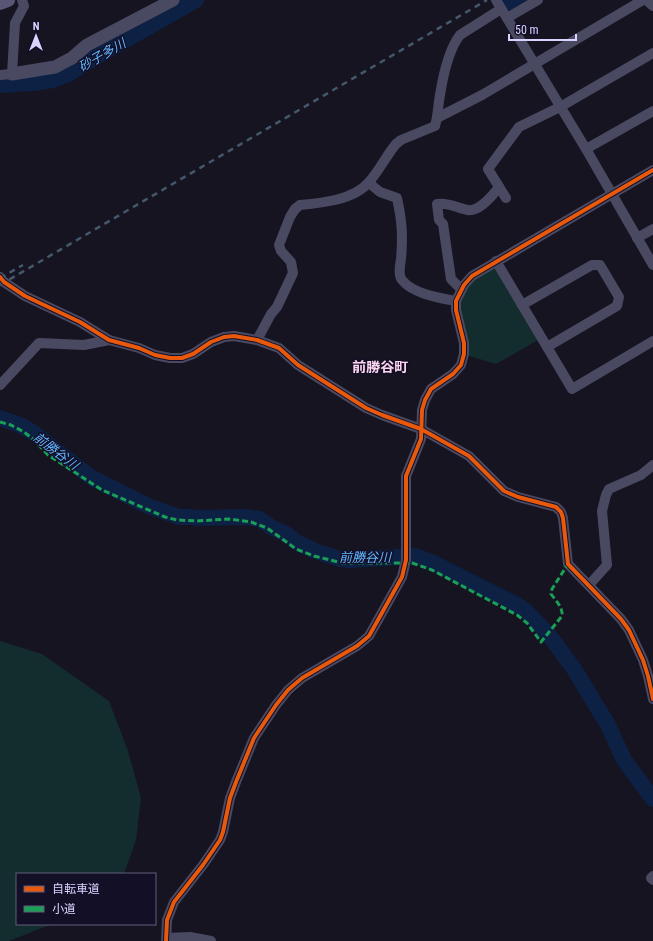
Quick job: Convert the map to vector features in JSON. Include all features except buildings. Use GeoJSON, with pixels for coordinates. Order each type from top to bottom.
{"type":"FeatureCollection","features":[{"type":"Feature","properties":{"kind":"main road"},"geometry":{"type":"LineString","coordinates":[[0,3],[8,0]]}},
{"type":"Feature","properties":{"kind":"street"},"geometry":{"type":"LineString","coordinates":[[22,0],[24,6],[15,23],[6,75],[55,67],[72,58],[87,45],[173,0]]}},
{"type":"Feature","properties":{"kind":"street"},"geometry":{"type":"LineString","coordinates":[[507,18],[538,0]]}},
{"type":"Feature","properties":{"kind":"street"},"geometry":{"type":"LineString","coordinates":[[437,118],[482,95],[643,0]]}},
{"type":"Feature","properties":{"kind":"street"},"geometry":{"type":"LineString","coordinates":[[646,0],[653,6]]}},
{"type":"Feature","properties":{"kind":"street"},"geometry":{"type":"LineString","coordinates":[[257,340],[271,314],[277,307],[293,273],[291,262],[280,251],[279,245],[290,217],[295,209],[300,205],[345,198],[369,183],[396,144],[401,140],[435,126],[442,86],[452,48],[456,40],[460,35],[499,4],[653,264]]}},
{"type":"Feature","properties":{"kind":"street"},"geometry":{"type":"LineString","coordinates":[[506,198],[488,169],[519,126],[560,106],[653,53]]}},
{"type":"Feature","properties":{"kind":"street"},"geometry":{"type":"LineString","coordinates":[[586,150],[653,111]]}},
{"type":"Feature","properties":{"kind":"street"},"geometry":{"type":"LineString","coordinates":[[211,941],[190,937],[167,940],[167,920],[174,902],[203,865],[220,840],[230,798],[254,738],[276,705],[288,690],[302,678],[357,646],[369,636],[402,577],[407,547],[405,511],[406,476],[421,438],[422,410],[425,400],[431,390],[454,374],[461,365],[464,354],[464,343],[456,310],[456,301],[461,289],[472,276],[496,261],[653,170]]}},
{"type":"Feature","properties":{"kind":"street"},"geometry":{"type":"LineString","coordinates":[[369,183],[380,192],[397,198],[403,238],[400,267],[400,276],[402,280],[410,287],[430,296],[456,301]]}},
{"type":"Feature","properties":{"kind":"street"},"geometry":{"type":"LineString","coordinates":[[461,289],[451,279],[443,224],[439,220],[438,204],[444,203],[473,210],[488,200],[499,187]]}},
{"type":"Feature","properties":{"kind":"street"},"geometry":{"type":"LineString","coordinates":[[638,238],[653,229]]}},
{"type":"Feature","properties":{"kind":"street"},"geometry":{"type":"LineString","coordinates":[[496,261],[572,389],[653,341]]}},
{"type":"Feature","properties":{"kind":"street"},"geometry":{"type":"LineString","coordinates":[[522,305],[592,265],[600,265],[619,297],[617,306],[547,347]]}},
{"type":"Feature","properties":{"kind":"street"},"geometry":{"type":"LineString","coordinates":[[0,277],[4,282],[24,296],[80,322],[109,340],[139,348],[155,355],[182,358],[193,354],[211,342],[224,337],[234,336],[257,340],[279,348],[298,365],[366,408],[421,429],[469,456],[504,491],[518,497],[556,507],[564,518],[568,564],[621,619],[629,630],[647,671],[653,699]]}},
{"type":"Feature","properties":{"kind":"street"},"geometry":{"type":"LineString","coordinates":[[0,385],[38,342],[84,345],[109,340]]}},
{"type":"Feature","properties":{"kind":"street"},"geometry":{"type":"LineString","coordinates":[[589,585],[607,564],[602,511],[609,489],[641,475],[653,465]]}},
{"type":"Feature","properties":{"kind":"street"},"geometry":{"type":"LineString","coordinates":[[653,876],[651,878],[653,880]]}},
{"type":"Feature","properties":{"kind":"green space"},"geometry":{"type":"Polygon","coordinates":[[[502,262],[540,339],[496,364],[466,355],[458,308],[466,285],[502,262]]]}},
{"type":"Feature","properties":{"kind":"green space"},"geometry":{"type":"Polygon","coordinates":[[[0,641],[42,654],[109,701],[128,751],[141,798],[136,840],[124,873],[16,873],[16,925],[49,925],[9,941],[0,941],[0,641]]]}},
{"type":"Feature","properties":{"kind":"waterway","name":"砂子多川"},"geometry":{"type":"LineString","coordinates":[[0,85],[53,80],[70,73],[196,0]]}},
{"type":"Feature","properties":{"kind":"waterway"},"geometry":{"type":"LineString","coordinates":[[505,0],[515,3],[524,0]]}},
{"type":"Feature","properties":{"kind":"waterway","name":"前勝谷川"},"geometry":{"type":"LineString","coordinates":[[0,418],[20,425],[34,433],[92,478],[148,506],[179,517],[245,517],[259,519],[271,527],[288,535],[296,542],[315,551],[340,559],[350,560],[415,556],[431,562],[517,605],[526,611],[549,635],[574,669],[608,725],[624,760],[653,799]]}},
{"type":"Feature","properties":{"kind":"railway"},"geometry":{"type":"LineString","coordinates":[[0,285],[487,0]]}},
{"type":"Feature","properties":{"kind":"railway"},"geometry":{"type":"LineString","coordinates":[[0,278],[23,265]]}},
{"type":"Feature","properties":{"kind":"marked path"},"geometry":{"type":"LineString","coordinates":[[0,422],[11,425],[24,432],[48,455],[102,490],[165,517],[177,520],[197,521],[229,519],[251,522],[267,528],[296,549],[314,556],[342,563],[412,563],[432,570],[517,615],[527,623],[541,642],[562,616],[560,607],[551,594],[552,589],[568,564]]}},
{"type":"Feature","properties":{"kind":"cycle path"},"geometry":{"type":"LineString","coordinates":[[166,941],[167,920],[174,902],[203,865],[220,840],[230,798],[254,738],[288,690],[302,678],[357,646],[369,636],[402,577],[406,560],[406,476],[421,439],[422,410],[425,400],[431,389],[453,374],[461,365],[464,354],[464,343],[456,310],[456,301],[464,285],[472,276],[653,170]]}},
{"type":"Feature","properties":{"kind":"cycle path"},"geometry":{"type":"LineString","coordinates":[[0,277],[4,282],[25,296],[80,322],[109,340],[139,348],[155,355],[170,358],[182,358],[193,354],[211,342],[224,337],[234,336],[257,340],[279,348],[298,365],[366,408],[421,429],[469,456],[504,491],[518,497],[556,507],[561,512],[563,518],[568,564],[621,619],[629,630],[643,660],[653,699]]}},
{"type":"Feature","properties":{"kind":"district","name":"前勝谷町"},"geometry":{"type":"Point","coordinates":[380,367]}}]}
